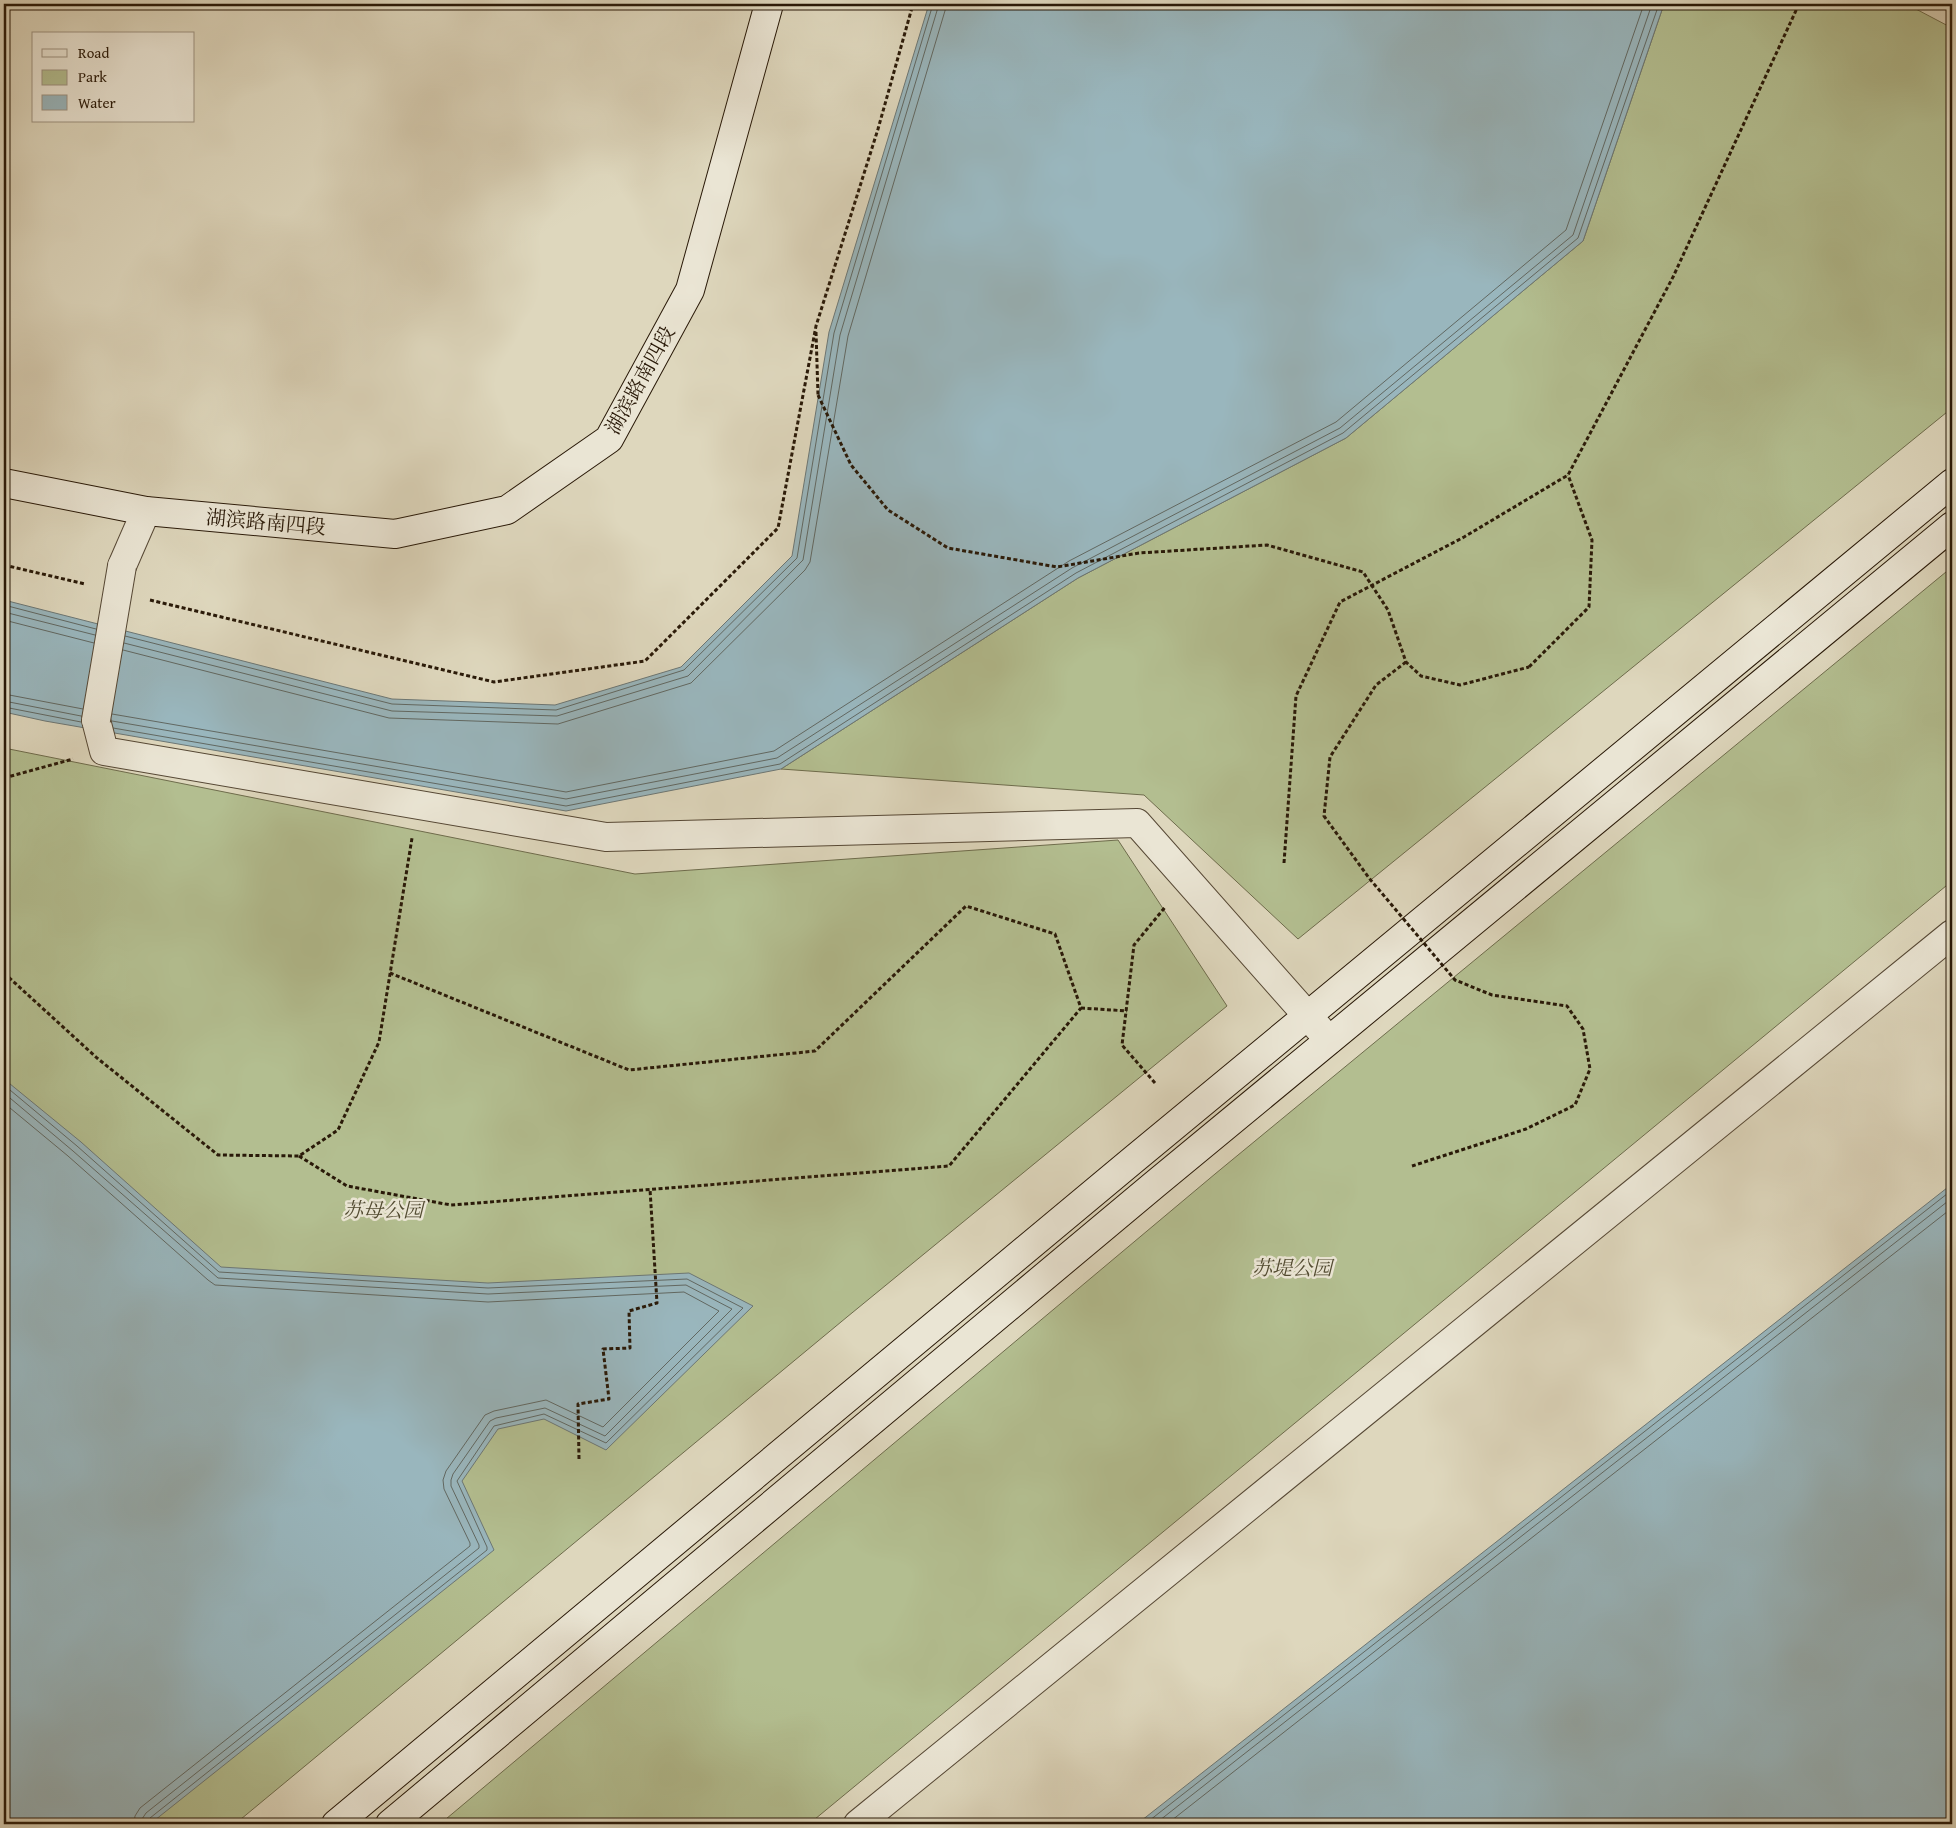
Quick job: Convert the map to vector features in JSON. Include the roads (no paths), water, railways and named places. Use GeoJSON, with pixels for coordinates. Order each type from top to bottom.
{"type":"FeatureCollection","features":[{"type":"Feature","properties":{"kind":"main road","name":"湖滨路南四段"},"geometry":{"type":"LineString","coordinates":[[4,483],[146,511],[395,534],[507,510],[608,439],[690,290],[769,4]]}},
{"type":"Feature","properties":{"kind":"main road"},"geometry":{"type":"LineString","coordinates":[[336,1824],[1952,483]]}},
{"type":"Feature","properties":{"kind":"main road"},"geometry":{"type":"LineString","coordinates":[[146,511],[122,566],[96,720],[104,751],[606,837],[1137,823],[1329,1040]]}},
{"type":"Feature","properties":{"kind":"main road"},"geometry":{"type":"LineString","coordinates":[[390,1824],[1329,1040],[1952,526]]}},
{"type":"Feature","properties":{"kind":"main road"},"geometry":{"type":"LineString","coordinates":[[858,1824],[1952,934]]}},
{"type":"Feature","properties":{"kind":"water"},"geometry":{"type":"Polygon","coordinates":[[[929,4],[1664,4],[1583,241],[1346,438],[1078,578],[781,769],[566,811],[45,721],[4,712],[4,600],[392,699],[555,705],[681,667],[792,556],[829,332],[929,4]]]}},
{"type":"Feature","properties":{"kind":"water"},"geometry":{"type":"Polygon","coordinates":[[[4,1079],[81,1142],[221,1267],[488,1283],[689,1273],[753,1306],[606,1450],[544,1419],[498,1429],[462,1481],[494,1550],[150,1824],[4,1824],[4,1079]]]}},
{"type":"Feature","properties":{"kind":"water"},"geometry":{"type":"Polygon","coordinates":[[[1952,1184],[1952,1824],[1137,1824],[1952,1184]]]}},
{"type":"Feature","properties":{"kind":"park label","name":"苏母公园"},"geometry":{"type":"Point","coordinates":[383,1210]}},
{"type":"Feature","properties":{"kind":"park label","name":"苏堤公园"},"geometry":{"type":"Point","coordinates":[1292,1268]}}]}
